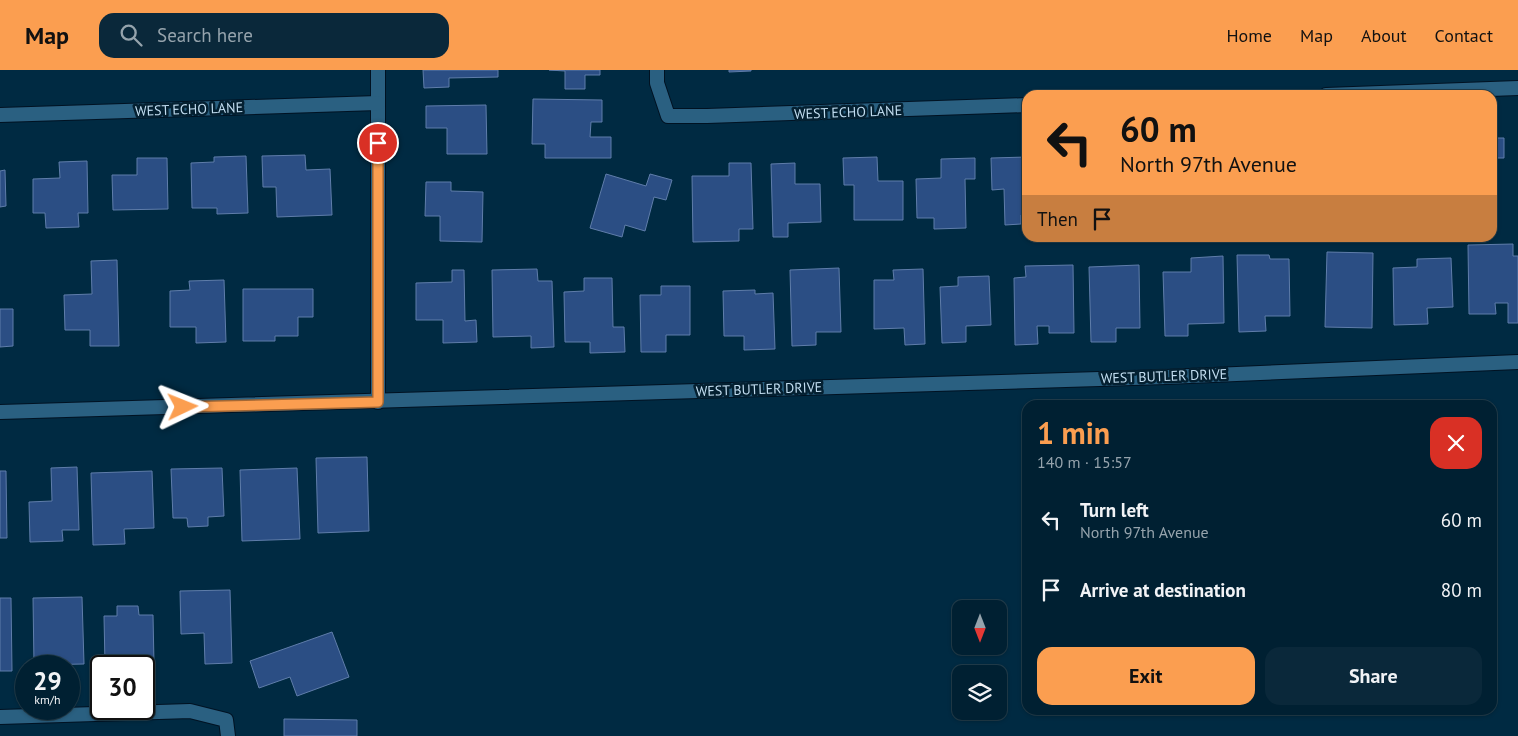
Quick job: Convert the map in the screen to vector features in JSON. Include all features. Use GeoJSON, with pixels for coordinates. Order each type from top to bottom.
{"type":"FeatureCollection","features":[{"type":"Feature","properties":{"kind":"street"},"geometry":{"type":"LineString","coordinates":[[378,70],[378,402]]}},
{"type":"Feature","properties":{"kind":"street","name":"WEST ECHO LANE"},"geometry":{"type":"LineString","coordinates":[[657,70],[657,83],[668,116],[1022,105]]}},
{"type":"Feature","properties":{"kind":"street"},"geometry":{"type":"LineString","coordinates":[[1463,90],[1518,88]]}},
{"type":"Feature","properties":{"kind":"street","name":"WEST ECHO LANE"},"geometry":{"type":"LineString","coordinates":[[0,115],[378,103]]}},
{"type":"Feature","properties":{"kind":"street","name":"WEST BUTLER DRIVE"},"geometry":{"type":"LineString","coordinates":[[0,412],[1166,377],[1518,362]]}},
{"type":"Feature","properties":{"kind":"street"},"geometry":{"type":"LineString","coordinates":[[0,716],[190,711],[226,720],[228,736]]}},
{"type":"Feature","properties":{"kind":"building"},"geometry":{"type":"Polygon","coordinates":[[[423,70],[498,70],[498,77],[449,78],[449,87],[424,88],[423,70]]]}},
{"type":"Feature","properties":{"kind":"building"},"geometry":{"type":"Polygon","coordinates":[[[549,70],[600,70],[600,75],[585,75],[585,89],[565,89],[565,71],[549,70]]]}},
{"type":"Feature","properties":{"kind":"building"},"geometry":{"type":"Polygon","coordinates":[[[729,70],[751,70],[751,71],[729,72],[729,70]]]}},
{"type":"Feature","properties":{"kind":"building"},"geometry":{"type":"Polygon","coordinates":[[[533,99],[602,100],[602,122],[591,122],[590,137],[611,137],[611,158],[545,158],[545,144],[532,144],[533,99]]]}},
{"type":"Feature","properties":{"kind":"building"},"geometry":{"type":"Polygon","coordinates":[[[486,105],[487,154],[447,154],[447,128],[426,128],[426,106],[486,105]]]}},
{"type":"Feature","properties":{"kind":"building"},"geometry":{"type":"Polygon","coordinates":[[[1497,138],[1504,138],[1504,158],[1497,158],[1497,138]]]}},
{"type":"Feature","properties":{"kind":"building"},"geometry":{"type":"Polygon","coordinates":[[[305,155],[306,170],[330,169],[332,215],[277,217],[276,187],[263,187],[262,156],[305,155]]]}},
{"type":"Feature","properties":{"kind":"building"},"geometry":{"type":"Polygon","coordinates":[[[246,156],[248,213],[217,214],[217,208],[192,208],[191,163],[214,162],[214,157],[246,156]]]}},
{"type":"Feature","properties":{"kind":"building"},"geometry":{"type":"Polygon","coordinates":[[[877,157],[878,181],[903,181],[903,220],[854,220],[854,185],[844,185],[843,158],[877,157]]]}},
{"type":"Feature","properties":{"kind":"building"},"geometry":{"type":"Polygon","coordinates":[[[1022,157],[1021,224],[1005,225],[1004,189],[992,190],[991,158],[1022,157]]]}},
{"type":"Feature","properties":{"kind":"building"},"geometry":{"type":"Polygon","coordinates":[[[137,158],[167,158],[168,209],[113,210],[112,175],[137,175],[137,158]]]}},
{"type":"Feature","properties":{"kind":"building"},"geometry":{"type":"Polygon","coordinates":[[[975,158],[975,179],[965,179],[966,228],[934,229],[934,218],[917,218],[916,179],[941,178],[941,159],[975,158]]]}},
{"type":"Feature","properties":{"kind":"building"},"geometry":{"type":"Polygon","coordinates":[[[87,161],[88,213],[78,213],[79,227],[46,228],[45,213],[33,213],[33,179],[60,178],[59,162],[87,161]]]}},
{"type":"Feature","properties":{"kind":"building"},"geometry":{"type":"Polygon","coordinates":[[[729,163],[751,163],[753,229],[739,229],[739,241],[693,242],[692,176],[729,176],[729,163]]]}},
{"type":"Feature","properties":{"kind":"building"},"geometry":{"type":"Polygon","coordinates":[[[795,163],[795,184],[820,184],[821,222],[788,223],[788,237],[773,237],[771,164],[795,163]]]}},
{"type":"Feature","properties":{"kind":"building"},"geometry":{"type":"Polygon","coordinates":[[[5,170],[6,206],[0,207],[0,171],[5,170]]]}},
{"type":"Feature","properties":{"kind":"building"},"geometry":{"type":"Polygon","coordinates":[[[606,174],[646,186],[650,174],[672,180],[666,200],[654,197],[645,231],[625,225],[622,237],[590,228],[606,174]]]}},
{"type":"Feature","properties":{"kind":"building"},"geometry":{"type":"Polygon","coordinates":[[[426,182],[451,182],[451,191],[483,192],[482,242],[440,241],[440,216],[425,216],[426,182]]]}},
{"type":"Feature","properties":{"kind":"building"},"geometry":{"type":"Polygon","coordinates":[[[1513,244],[1513,256],[1518,256],[1518,323],[1508,323],[1508,303],[1495,303],[1496,314],[1469,314],[1468,245],[1513,244]]]}},
{"type":"Feature","properties":{"kind":"building"},"geometry":{"type":"Polygon","coordinates":[[[1327,252],[1373,253],[1372,328],[1325,327],[1327,252]]]}},
{"type":"Feature","properties":{"kind":"building"},"geometry":{"type":"Polygon","coordinates":[[[1237,255],[1269,255],[1270,259],[1289,259],[1290,316],[1265,316],[1266,331],[1239,332],[1237,255]]]}},
{"type":"Feature","properties":{"kind":"building"},"geometry":{"type":"Polygon","coordinates":[[[1223,256],[1224,323],[1188,324],[1188,336],[1165,336],[1163,272],[1191,272],[1191,258],[1223,256]]]}},
{"type":"Feature","properties":{"kind":"building"},"geometry":{"type":"Polygon","coordinates":[[[1451,258],[1453,307],[1427,308],[1428,324],[1394,325],[1393,268],[1417,267],[1417,259],[1451,258]]]}},
{"type":"Feature","properties":{"kind":"building"},"geometry":{"type":"Polygon","coordinates":[[[117,260],[119,346],[90,346],[90,330],[65,330],[64,295],[92,294],[91,261],[117,260]]]}},
{"type":"Feature","properties":{"kind":"building"},"geometry":{"type":"Polygon","coordinates":[[[1073,265],[1074,333],[1049,333],[1049,326],[1037,326],[1038,344],[1015,345],[1014,278],[1026,277],[1025,266],[1073,265]]]}},
{"type":"Feature","properties":{"kind":"building"},"geometry":{"type":"Polygon","coordinates":[[[1139,265],[1140,328],[1116,328],[1116,342],[1091,342],[1089,267],[1139,265]]]}},
{"type":"Feature","properties":{"kind":"building"},"geometry":{"type":"Polygon","coordinates":[[[839,268],[841,332],[816,332],[816,345],[792,346],[790,270],[839,268]]]}},
{"type":"Feature","properties":{"kind":"building"},"geometry":{"type":"Polygon","coordinates":[[[537,269],[538,281],[552,281],[554,347],[531,348],[531,336],[493,337],[492,270],[537,269]]]}},
{"type":"Feature","properties":{"kind":"building"},"geometry":{"type":"Polygon","coordinates":[[[923,269],[925,344],[905,345],[904,328],[874,329],[874,280],[894,280],[893,270],[923,269]]]}},
{"type":"Feature","properties":{"kind":"building"},"geometry":{"type":"Polygon","coordinates":[[[452,270],[464,270],[465,321],[476,320],[477,342],[443,343],[443,320],[416,320],[416,283],[452,282],[452,270]]]}},
{"type":"Feature","properties":{"kind":"building"},"geometry":{"type":"Polygon","coordinates":[[[989,276],[991,325],[966,326],[966,342],[942,343],[940,287],[958,286],[958,277],[989,276]]]}},
{"type":"Feature","properties":{"kind":"building"},"geometry":{"type":"Polygon","coordinates":[[[584,278],[612,278],[613,327],[624,327],[625,352],[590,353],[590,342],[565,342],[564,292],[584,291],[584,278]]]}},
{"type":"Feature","properties":{"kind":"building"},"geometry":{"type":"Polygon","coordinates":[[[224,280],[226,342],[196,343],[196,327],[170,327],[170,291],[190,290],[189,281],[224,280]]]}},
{"type":"Feature","properties":{"kind":"building"},"geometry":{"type":"Polygon","coordinates":[[[661,286],[690,286],[690,335],[666,335],[666,352],[641,352],[640,295],[661,295],[661,286]]]}},
{"type":"Feature","properties":{"kind":"building"},"geometry":{"type":"Polygon","coordinates":[[[243,289],[313,289],[313,317],[298,317],[298,336],[275,336],[275,341],[243,341],[243,289]]]}},
{"type":"Feature","properties":{"kind":"building"},"geometry":{"type":"Polygon","coordinates":[[[755,290],[755,294],[773,293],[775,349],[744,350],[744,336],[724,336],[723,291],[755,290]]]}},
{"type":"Feature","properties":{"kind":"building"},"geometry":{"type":"Polygon","coordinates":[[[0,309],[13,309],[13,346],[0,347],[0,309]]]}},
{"type":"Feature","properties":{"kind":"building"},"geometry":{"type":"Polygon","coordinates":[[[367,457],[369,531],[318,533],[316,458],[367,457]]]}},
{"type":"Feature","properties":{"kind":"building"},"geometry":{"type":"Polygon","coordinates":[[[77,467],[79,530],[62,530],[63,541],[30,542],[29,502],[52,501],[51,468],[77,467]]]}},
{"type":"Feature","properties":{"kind":"building"},"geometry":{"type":"Polygon","coordinates":[[[222,468],[224,516],[208,517],[208,526],[188,527],[187,518],[173,518],[171,469],[222,468]]]}},
{"type":"Feature","properties":{"kind":"building"},"geometry":{"type":"Polygon","coordinates":[[[297,468],[300,539],[242,541],[240,470],[297,468]]]}},
{"type":"Feature","properties":{"kind":"building"},"geometry":{"type":"Polygon","coordinates":[[[0,471],[6,471],[7,538],[0,538],[0,471]]]}},
{"type":"Feature","properties":{"kind":"building"},"geometry":{"type":"Polygon","coordinates":[[[152,471],[154,528],[124,529],[125,544],[93,545],[91,473],[152,471]]]}},
{"type":"Feature","properties":{"kind":"building"},"geometry":{"type":"Polygon","coordinates":[[[230,590],[232,663],[205,664],[204,633],[181,634],[180,591],[230,590]]]}},
{"type":"Feature","properties":{"kind":"building"},"geometry":{"type":"Polygon","coordinates":[[[82,597],[84,664],[80,664],[80,655],[34,655],[33,598],[82,597]]]}},
{"type":"Feature","properties":{"kind":"building"},"geometry":{"type":"Polygon","coordinates":[[[0,598],[11,598],[12,671],[0,671],[0,598]]]}},
{"type":"Feature","properties":{"kind":"building"},"geometry":{"type":"Polygon","coordinates":[[[117,606],[138,606],[139,615],[153,615],[154,655],[105,655],[104,616],[117,616],[117,606]]]}},
{"type":"Feature","properties":{"kind":"building"},"geometry":{"type":"Polygon","coordinates":[[[332,632],[349,677],[297,696],[290,677],[259,688],[250,661],[332,632]]]}},
{"type":"Feature","properties":{"kind":"building"},"geometry":{"type":"Polygon","coordinates":[[[284,719],[357,720],[357,736],[284,736],[284,719]]]}},
{"type":"Feature","properties":{"kind":"route"},"geometry":{"type":"LineString","coordinates":[[183,407],[378,402],[378,143]]}}]}
